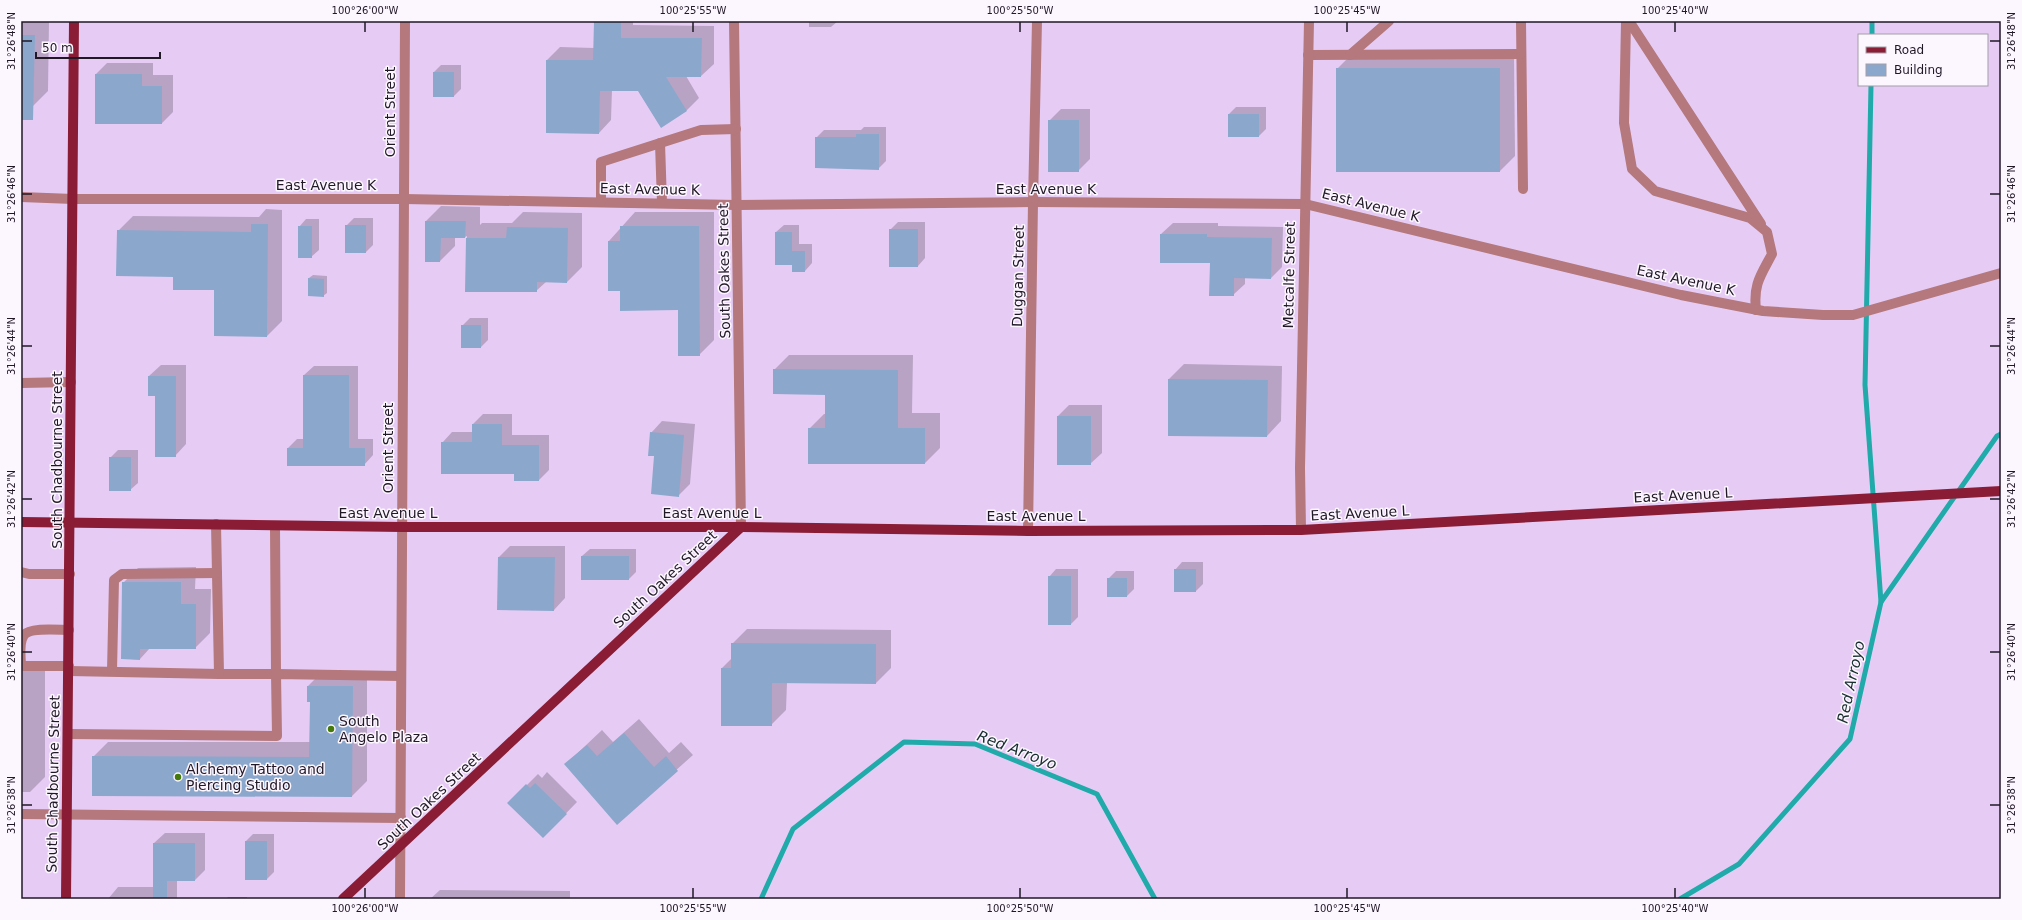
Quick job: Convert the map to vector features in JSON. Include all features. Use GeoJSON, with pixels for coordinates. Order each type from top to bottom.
{"type":"FeatureCollection","features":[{"type":"Feature","properties":{"kind":"main road","name":"South Chadbourne Street"},"geometry":{"type":"LineString","coordinates":[[66,899],[71,522],[74,21]]}},
{"type":"Feature","properties":{"kind":"main road","name":"East Avenue L"},"geometry":{"type":"LineString","coordinates":[[21,522],[275,526],[741,527],[1028,531],[1301,530],[2001,491]]}},
{"type":"Feature","properties":{"kind":"main road","name":"South Oakes Street"},"geometry":{"type":"LineString","coordinates":[[343,899],[401,847],[741,527]]}},
{"type":"Feature","properties":{"kind":"street","name":"Orient Street"},"geometry":{"type":"LineString","coordinates":[[400,899],[405,21]]}},
{"type":"Feature","properties":{"kind":"street","name":"South Oakes Street"},"geometry":{"type":"LineString","coordinates":[[734,21],[741,527]]}},
{"type":"Feature","properties":{"kind":"street","name":"Duggan Street"},"geometry":{"type":"LineString","coordinates":[[1028,531],[1037,21]]}},
{"type":"Feature","properties":{"kind":"street","name":"Metcalfe Street"},"geometry":{"type":"LineString","coordinates":[[1301,530],[1300,468],[1309,21]]}},
{"type":"Feature","properties":{"kind":"street"},"geometry":{"type":"LineString","coordinates":[[1350,55],[1389,21]]}},
{"type":"Feature","properties":{"kind":"street"},"geometry":{"type":"LineString","coordinates":[[1521,21],[1523,189]]}},
{"type":"Feature","properties":{"kind":"street"},"geometry":{"type":"LineString","coordinates":[[1626,21],[1624,123],[1632,169],[1655,191],[1750,218],[1767,232]]}},
{"type":"Feature","properties":{"kind":"street"},"geometry":{"type":"LineString","coordinates":[[1629,21],[1767,232],[1772,254],[1760,276],[1754,293],[1756,310]]}},
{"type":"Feature","properties":{"kind":"street"},"geometry":{"type":"LineString","coordinates":[[1308,55],[1521,54]]}},
{"type":"Feature","properties":{"kind":"street"},"geometry":{"type":"LineString","coordinates":[[601,202],[601,162],[701,130],[736,128]]}},
{"type":"Feature","properties":{"kind":"street"},"geometry":{"type":"LineString","coordinates":[[660,143],[662,203]]}},
{"type":"Feature","properties":{"kind":"street","name":"East Avenue K"},"geometry":{"type":"LineString","coordinates":[[21,196],[73,199],[404,199],[737,205],[1033,202],[1305,204],[1674,293],[1756,310],[1823,315],[1853,315],[2001,273]]}},
{"type":"Feature","properties":{"kind":"street"},"geometry":{"type":"LineString","coordinates":[[21,382],[71,382]]}},
{"type":"Feature","properties":{"kind":"street"},"geometry":{"type":"LineString","coordinates":[[216,524],[219,674]]}},
{"type":"Feature","properties":{"kind":"street"},"geometry":{"type":"LineString","coordinates":[[68,734],[277,736],[275,526]]}},
{"type":"Feature","properties":{"kind":"street"},"geometry":{"type":"LineString","coordinates":[[21,572],[29,574],[70,574]]}},
{"type":"Feature","properties":{"kind":"street"},"geometry":{"type":"LineString","coordinates":[[112,671],[114,580],[122,574],[217,573]]}},
{"type":"Feature","properties":{"kind":"street"},"geometry":{"type":"LineString","coordinates":[[69,630],[31,630],[24,635],[21,643],[21,666],[112,671],[219,674],[401,676]]}},
{"type":"Feature","properties":{"kind":"street"},"geometry":{"type":"LineString","coordinates":[[21,814],[401,818]]}},
{"type":"Feature","properties":{"kind":"building"},"geometry":{"type":"Polygon","coordinates":[[[594,21],[621,21],[621,38],[702,38],[701,77],[666,77],[687,111],[661,128],[638,91],[600,91],[599,134],[546,133],[546,60],[593,60],[594,21]]]}},
{"type":"Feature","properties":{"kind":"building"},"geometry":{"type":"Polygon","coordinates":[[[21,35],[35,35],[33,120],[21,120],[21,35]]]}},
{"type":"Feature","properties":{"kind":"building"},"geometry":{"type":"Polygon","coordinates":[[[1336,68],[1500,68],[1500,172],[1336,172],[1336,68]]]}},
{"type":"Feature","properties":{"kind":"building"},"geometry":{"type":"Polygon","coordinates":[[[433,72],[454,72],[454,97],[433,97],[433,72]]]}},
{"type":"Feature","properties":{"kind":"building"},"geometry":{"type":"Polygon","coordinates":[[[95,74],[142,74],[142,86],[162,86],[162,124],[95,124],[95,74]]]}},
{"type":"Feature","properties":{"kind":"building"},"geometry":{"type":"Polygon","coordinates":[[[1228,114],[1259,114],[1259,137],[1228,137],[1228,114]]]}},
{"type":"Feature","properties":{"kind":"building"},"geometry":{"type":"Polygon","coordinates":[[[1048,120],[1079,120],[1079,172],[1048,172],[1048,120]]]}},
{"type":"Feature","properties":{"kind":"building"},"geometry":{"type":"Polygon","coordinates":[[[856,134],[879,134],[879,170],[815,168],[815,137],[856,137],[856,134]]]}},
{"type":"Feature","properties":{"kind":"building"},"geometry":{"type":"Polygon","coordinates":[[[425,221],[466,221],[465,238],[441,238],[440,262],[425,262],[425,221]]]}},
{"type":"Feature","properties":{"kind":"building"},"geometry":{"type":"Polygon","coordinates":[[[251,224],[268,224],[267,337],[214,336],[214,290],[173,290],[173,277],[116,276],[117,230],[251,232],[251,224]]]}},
{"type":"Feature","properties":{"kind":"building"},"geometry":{"type":"Polygon","coordinates":[[[345,225],[366,225],[366,253],[345,253],[345,225]]]}},
{"type":"Feature","properties":{"kind":"building"},"geometry":{"type":"Polygon","coordinates":[[[298,226],[312,226],[312,258],[298,258],[298,226]]]}},
{"type":"Feature","properties":{"kind":"building"},"geometry":{"type":"Polygon","coordinates":[[[620,226],[699,226],[700,356],[678,356],[678,310],[620,311],[620,291],[608,291],[608,241],[620,241],[620,226]]]}},
{"type":"Feature","properties":{"kind":"building"},"geometry":{"type":"Polygon","coordinates":[[[507,227],[568,228],[567,283],[537,282],[537,292],[465,292],[466,238],[506,238],[507,227]]]}},
{"type":"Feature","properties":{"kind":"building"},"geometry":{"type":"Polygon","coordinates":[[[889,229],[918,229],[918,267],[889,267],[889,229]]]}},
{"type":"Feature","properties":{"kind":"building"},"geometry":{"type":"Polygon","coordinates":[[[775,232],[792,232],[792,251],[805,251],[805,272],[792,272],[792,265],[775,265],[775,232]]]}},
{"type":"Feature","properties":{"kind":"building"},"geometry":{"type":"Polygon","coordinates":[[[1160,234],[1207,234],[1207,237],[1272,238],[1271,279],[1234,278],[1234,296],[1209,296],[1210,263],[1160,263],[1160,234]]]}},
{"type":"Feature","properties":{"kind":"building"},"geometry":{"type":"Polygon","coordinates":[[[308,278],[324,279],[324,297],[308,296],[308,278]]]}},
{"type":"Feature","properties":{"kind":"building"},"geometry":{"type":"Polygon","coordinates":[[[461,325],[481,325],[481,348],[461,348],[461,325]]]}},
{"type":"Feature","properties":{"kind":"building"},"geometry":{"type":"Polygon","coordinates":[[[773,369],[898,370],[898,428],[925,428],[925,464],[808,464],[808,428],[825,428],[825,395],[773,394],[773,369]]]}},
{"type":"Feature","properties":{"kind":"building"},"geometry":{"type":"Polygon","coordinates":[[[303,375],[349,375],[349,448],[365,448],[365,466],[287,466],[287,448],[303,448],[303,375]]]}},
{"type":"Feature","properties":{"kind":"building"},"geometry":{"type":"Polygon","coordinates":[[[148,376],[176,376],[176,457],[155,457],[155,396],[148,396],[148,376]]]}},
{"type":"Feature","properties":{"kind":"building"},"geometry":{"type":"Polygon","coordinates":[[[1168,379],[1268,380],[1267,437],[1168,436],[1168,379]]]}},
{"type":"Feature","properties":{"kind":"building"},"geometry":{"type":"Polygon","coordinates":[[[1057,416],[1091,416],[1091,465],[1057,465],[1057,416]]]}},
{"type":"Feature","properties":{"kind":"building"},"geometry":{"type":"Polygon","coordinates":[[[472,424],[502,424],[502,445],[539,445],[539,481],[514,481],[514,474],[441,474],[441,442],[472,442],[472,424]]]}},
{"type":"Feature","properties":{"kind":"building"},"geometry":{"type":"Polygon","coordinates":[[[650,432],[684,435],[679,497],[651,494],[654,456],[648,456],[650,432]]]}},
{"type":"Feature","properties":{"kind":"building"},"geometry":{"type":"Polygon","coordinates":[[[109,457],[131,457],[131,491],[109,491],[109,457]]]}},
{"type":"Feature","properties":{"kind":"building"},"geometry":{"type":"Polygon","coordinates":[[[581,556],[629,556],[629,580],[581,580],[581,556]]]}},
{"type":"Feature","properties":{"kind":"building"},"geometry":{"type":"Polygon","coordinates":[[[498,557],[555,557],[554,611],[497,610],[498,557]]]}},
{"type":"Feature","properties":{"kind":"building"},"geometry":{"type":"Polygon","coordinates":[[[1174,569],[1196,569],[1196,592],[1174,592],[1174,569]]]}},
{"type":"Feature","properties":{"kind":"building"},"geometry":{"type":"Polygon","coordinates":[[[1048,576],[1071,576],[1071,625],[1048,625],[1048,576]]]}},
{"type":"Feature","properties":{"kind":"building"},"geometry":{"type":"Polygon","coordinates":[[[1107,578],[1127,578],[1127,597],[1107,597],[1107,578]]]}},
{"type":"Feature","properties":{"kind":"building"},"geometry":{"type":"Polygon","coordinates":[[[122,582],[181,582],[181,604],[196,604],[196,649],[140,649],[140,660],[121,659],[122,582]]]}},
{"type":"Feature","properties":{"kind":"building"},"geometry":{"type":"Polygon","coordinates":[[[731,643],[876,644],[876,684],[772,683],[772,726],[721,726],[721,668],[731,668],[731,643]]]}},
{"type":"Feature","properties":{"kind":"building","name":"South Angelo Plaza"},"geometry":{"type":"Polygon","coordinates":[[[307,686],[353,686],[352,797],[92,796],[92,756],[309,757],[310,702],[307,702],[307,686]]]}},
{"type":"Feature","properties":{"kind":"building"},"geometry":{"type":"Polygon","coordinates":[[[624,733],[654,767],[666,756],[678,771],[617,825],[564,764],[587,745],[597,756],[624,733]]]}},
{"type":"Feature","properties":{"kind":"building"},"geometry":{"type":"Polygon","coordinates":[[[535,783],[567,814],[543,838],[507,803],[526,784],[530,788],[535,783]]]}},
{"type":"Feature","properties":{"kind":"building"},"geometry":{"type":"Polygon","coordinates":[[[245,841],[267,841],[267,880],[245,880],[245,841]]]}},
{"type":"Feature","properties":{"kind":"building"},"geometry":{"type":"Polygon","coordinates":[[[153,843],[195,843],[195,881],[167,881],[167,899],[153,899],[153,843]]]}},
{"type":"Feature","properties":{"kind":"waterway"},"geometry":{"type":"LineString","coordinates":[[1872,21],[1872,34]]}},
{"type":"Feature","properties":{"kind":"waterway"},"geometry":{"type":"LineString","coordinates":[[1871,86],[1865,385],[1881,602]]}},
{"type":"Feature","properties":{"kind":"waterway","name":"Red Arroyo"},"geometry":{"type":"LineString","coordinates":[[1680,899],[1739,864],[1850,739],[1881,602],[1997,436],[2001,434]]}},
{"type":"Feature","properties":{"kind":"waterway","name":"Red Arroyo"},"geometry":{"type":"LineString","coordinates":[[761,899],[793,829],[904,742],[975,744],[1097,794],[1155,899]]}},
{"type":"Feature","properties":{"kind":"place","name":"South Angelo Plaza"},"geometry":{"type":"Point","coordinates":[331,729]}},
{"type":"Feature","properties":{"kind":"place","name":"Alchemy Tattoo and Piercing Studio"},"geometry":{"type":"Point","coordinates":[178,777]}}]}
